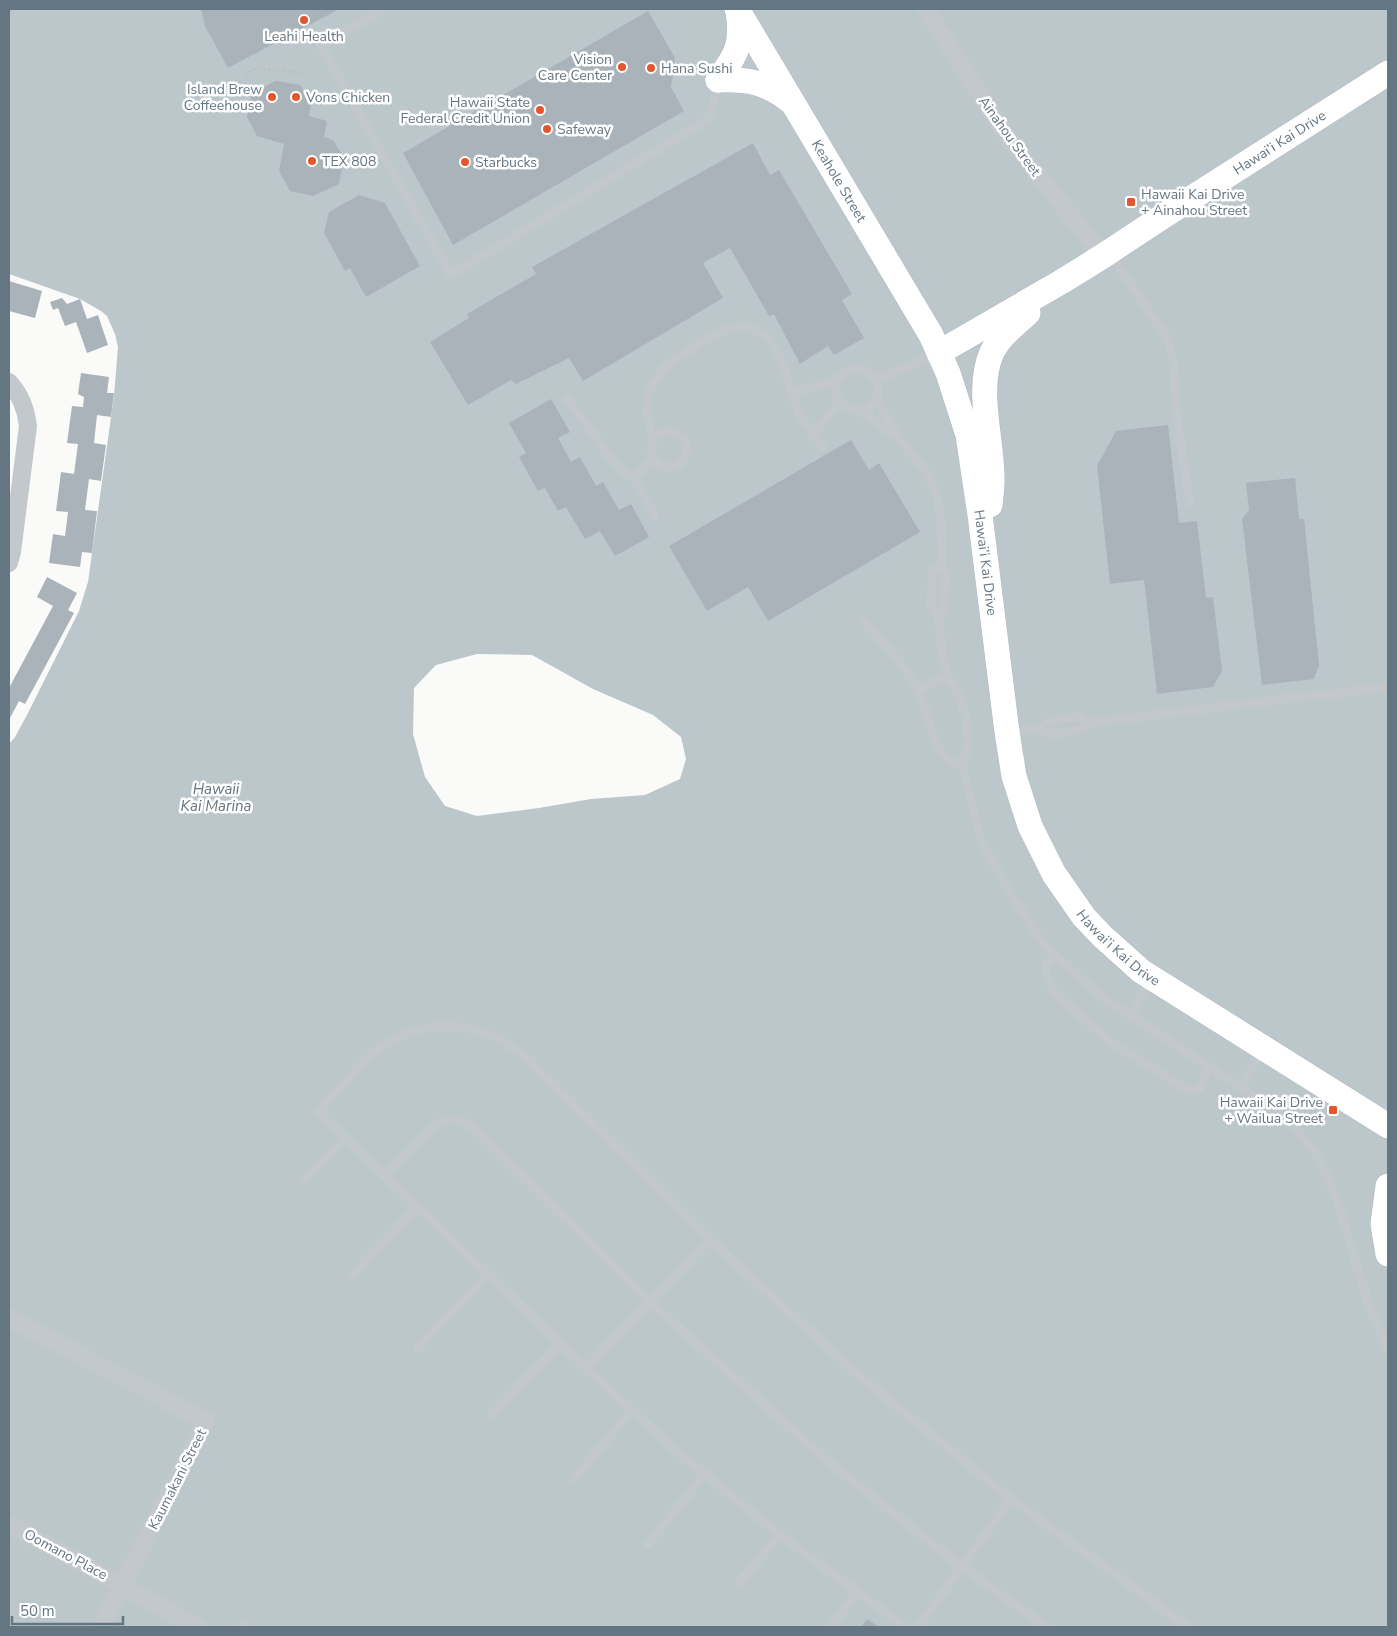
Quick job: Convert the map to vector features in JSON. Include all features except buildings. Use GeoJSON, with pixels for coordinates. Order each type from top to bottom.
{"type":"FeatureCollection","features":[{"type":"Feature","properties":{"kind":"main road"},"geometry":{"type":"LineString","coordinates":[[718,80],[738,50],[740,31],[738,9]]}},
{"type":"Feature","properties":{"kind":"main road","name":"Keahole Street"},"geometry":{"type":"LineString","coordinates":[[738,9],[940,352]]}},
{"type":"Feature","properties":{"kind":"main road","name":"Hawai’i Kai Drive"},"geometry":{"type":"LineString","coordinates":[[1388,73],[1162,217],[1106,255],[940,352],[968,435],[1006,732],[1014,776],[1030,826],[1054,874],[1079,910],[1102,936],[1128,960],[1152,978],[1388,1126]]}},
{"type":"Feature","properties":{"kind":"main road"},"geometry":{"type":"LineString","coordinates":[[718,80],[759,83],[780,93],[794,105]]}},
{"type":"Feature","properties":{"kind":"main road"},"geometry":{"type":"LineString","coordinates":[[985,561],[992,481],[985,390],[988,365],[992,353],[1002,337],[1061,282]]}},
{"type":"Feature","properties":{"kind":"main road"},"geometry":{"type":"LineString","coordinates":[[1387,1199],[1383,1224],[1388,1254]]}},
{"type":"Feature","properties":{"kind":"street","name":"Ainahou Street"},"geometry":{"type":"LineString","coordinates":[[926,9],[1004,132],[1106,255]]}},
{"type":"Feature","properties":{"kind":"street"},"geometry":{"type":"LineString","coordinates":[[9,382],[16,390],[26,410],[28,426],[9,563]]}},
{"type":"Feature","properties":{"kind":"street","name":"Kaumakani Street"},"geometry":{"type":"LineString","coordinates":[[9,1318],[206,1421],[101,1627]]}},
{"type":"Feature","properties":{"kind":"street","name":"Oomano Place"},"geometry":{"type":"LineString","coordinates":[[9,1524],[198,1627]]}},
{"type":"Feature","properties":{"kind":"lane"},"geometry":{"type":"LineString","coordinates":[[384,9],[321,46],[451,275],[710,118],[718,80]]}},
{"type":"Feature","properties":{"kind":"lane"},"geometry":{"type":"LineString","coordinates":[[1106,255],[1168,339],[1174,365],[1177,420],[1190,503]]}},
{"type":"Feature","properties":{"kind":"lane"},"geometry":{"type":"LineString","coordinates":[[653,442],[647,412],[650,389],[666,366],[700,343],[730,328],[751,327],[769,338],[781,361],[799,413],[823,447]]}},
{"type":"Feature","properties":{"kind":"lane"},"geometry":{"type":"LineString","coordinates":[[876,380],[940,352]]}},
{"type":"Feature","properties":{"kind":"lane"},"geometry":{"type":"LineString","coordinates":[[860,411],[866,409],[876,399],[878,393],[876,380],[865,370],[858,368],[850,369],[843,372],[835,385],[835,393],[840,403],[847,409],[860,411],[899,438]]}},
{"type":"Feature","properties":{"kind":"lane"},"geometry":{"type":"LineString","coordinates":[[791,392],[825,385],[838,378]]}},
{"type":"Feature","properties":{"kind":"lane"},"geometry":{"type":"LineString","coordinates":[[566,399],[592,431],[607,455],[622,472],[634,478],[655,516]]}},
{"type":"Feature","properties":{"kind":"lane"},"geometry":{"type":"LineString","coordinates":[[876,399],[899,438],[928,474],[937,496],[942,554],[940,566],[932,572],[931,607],[938,616],[947,675],[958,694],[967,719],[968,748],[962,762],[981,840],[1012,896],[1043,943],[1056,956],[1099,995],[1210,1067],[1290,1122],[1318,1156],[1337,1200],[1368,1306],[1388,1350]]}},
{"type":"Feature","properties":{"kind":"lane"},"geometry":{"type":"LineString","coordinates":[[812,434],[840,403]]}},
{"type":"Feature","properties":{"kind":"lane"},"geometry":{"type":"LineString","coordinates":[[673,432],[683,438],[687,449],[683,460],[674,467],[663,466],[654,458],[651,447],[661,433],[673,432]]}},
{"type":"Feature","properties":{"kind":"lane"},"geometry":{"type":"LineString","coordinates":[[634,478],[654,458]]}},
{"type":"Feature","properties":{"kind":"lane"},"geometry":{"type":"LineString","coordinates":[[938,616],[944,610],[945,572],[940,566]]}},
{"type":"Feature","properties":{"kind":"lane"},"geometry":{"type":"LineString","coordinates":[[864,621],[912,678],[942,754],[953,763],[962,762]]}},
{"type":"Feature","properties":{"kind":"lane"},"geometry":{"type":"LineString","coordinates":[[918,690],[947,675]]}},
{"type":"Feature","properties":{"kind":"lane"},"geometry":{"type":"LineString","coordinates":[[1006,732],[1042,729],[1051,734],[1082,730],[1088,723],[1383,688]]}},
{"type":"Feature","properties":{"kind":"lane"},"geometry":{"type":"LineString","coordinates":[[1042,729],[1049,720],[1080,717],[1088,723]]}},
{"type":"Feature","properties":{"kind":"lane"},"geometry":{"type":"LineString","coordinates":[[1056,956],[1048,963],[1046,969],[1046,976],[1054,994],[1111,1042],[1186,1089],[1199,1089],[1210,1067]]}},
{"type":"Feature","properties":{"kind":"lane"},"geometry":{"type":"LineString","coordinates":[[1130,1016],[1152,978]]}},
{"type":"Feature","properties":{"kind":"lane"},"geometry":{"type":"LineString","coordinates":[[905,1627],[780,1535],[681,1455],[560,1344],[318,1112],[373,1053],[398,1037],[426,1028],[446,1026],[476,1030],[503,1041],[527,1058],[710,1240],[857,1374],[1012,1499],[1188,1627]]}},
{"type":"Feature","properties":{"kind":"lane"},"geometry":{"type":"LineString","coordinates":[[1241,1088],[1263,1048]]}},
{"type":"Feature","properties":{"kind":"lane"},"geometry":{"type":"LineString","coordinates":[[384,1175],[438,1123],[456,1119],[464,1121],[473,1127],[650,1302],[830,1463],[962,1567],[1047,1627]]}},
{"type":"Feature","properties":{"kind":"lane"},"geometry":{"type":"LineString","coordinates":[[305,1179],[346,1138]]}},
{"type":"Feature","properties":{"kind":"lane"},"geometry":{"type":"LineString","coordinates":[[352,1275],[418,1207]]}},
{"type":"Feature","properties":{"kind":"lane"},"geometry":{"type":"LineString","coordinates":[[586,1368],[710,1240]]}},
{"type":"Feature","properties":{"kind":"lane"},"geometry":{"type":"LineString","coordinates":[[418,1348],[488,1274]]}},
{"type":"Feature","properties":{"kind":"lane"},"geometry":{"type":"LineString","coordinates":[[492,1414],[560,1344]]}},
{"type":"Feature","properties":{"kind":"lane"},"geometry":{"type":"LineString","coordinates":[[574,1479],[632,1410]]}},
{"type":"Feature","properties":{"kind":"lane"},"geometry":{"type":"LineString","coordinates":[[648,1544],[705,1474]]}},
{"type":"Feature","properties":{"kind":"lane"},"geometry":{"type":"LineString","coordinates":[[918,1627],[1012,1499]]}},
{"type":"Feature","properties":{"kind":"lane"},"geometry":{"type":"LineString","coordinates":[[739,1583],[780,1535]]}},
{"type":"Feature","properties":{"kind":"lane"},"geometry":{"type":"LineString","coordinates":[[831,1627],[857,1592]]}},
{"type":"Feature","properties":{"kind":"path"},"geometry":{"type":"LineString","coordinates":[[245,75],[256,68],[302,73]]}},
{"type":"Feature","properties":{"kind":"water","name":"Hawaii Kai Marina"},"geometry":{"type":"Polygon","coordinates":[[[9,9],[1388,9],[1388,1627],[9,1627],[9,744],[28,713],[79,611],[88,582],[114,396],[118,347],[115,334],[107,316],[101,311],[80,299],[9,274],[9,9]],[[477,654],[436,665],[414,688],[413,734],[425,777],[445,806],[477,816],[591,799],[645,795],[680,779],[686,759],[681,737],[653,715],[593,689],[532,655],[477,654]]]}},
{"type":"Feature","properties":{"kind":"place","name":"Leahi Health"},"geometry":{"type":"Point","coordinates":[304,20]}},
{"type":"Feature","properties":{"kind":"place","name":"Vision Care Center"},"geometry":{"type":"Point","coordinates":[622,67]}},
{"type":"Feature","properties":{"kind":"place","name":"Hana Sushi"},"geometry":{"type":"Point","coordinates":[651,68]}},
{"type":"Feature","properties":{"kind":"place","name":"Island Brew Coffeehouse"},"geometry":{"type":"Point","coordinates":[272,97]}},
{"type":"Feature","properties":{"kind":"place","name":"Vons Chicken"},"geometry":{"type":"Point","coordinates":[296,97]}},
{"type":"Feature","properties":{"kind":"place","name":"Hawaii State Federal Credit Union"},"geometry":{"type":"Point","coordinates":[540,110]}},
{"type":"Feature","properties":{"kind":"place","name":"Safeway"},"geometry":{"type":"Point","coordinates":[547,129]}},
{"type":"Feature","properties":{"kind":"place","name":"TEX 808"},"geometry":{"type":"Point","coordinates":[312,161]}},
{"type":"Feature","properties":{"kind":"place","name":"Starbucks"},"geometry":{"type":"Point","coordinates":[465,162]}},
{"type":"Feature","properties":{"kind":"place","name":"Hawaii Kai Drive + Ainahou Street"},"geometry":{"type":"Point","coordinates":[1131,202]}},
{"type":"Feature","properties":{"kind":"place","name":"Hawaii Kai Drive + Wailua Street"},"geometry":{"type":"Point","coordinates":[1333,1110]}}]}
